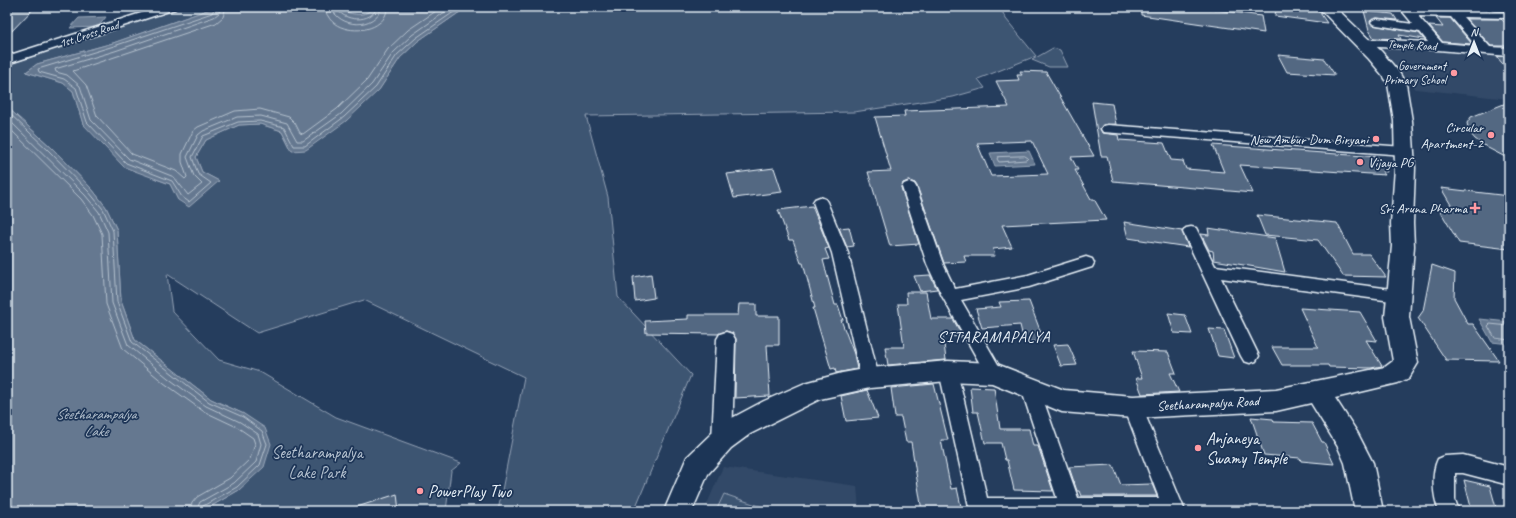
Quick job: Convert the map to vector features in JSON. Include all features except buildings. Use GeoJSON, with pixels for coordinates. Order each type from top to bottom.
{"type":"FeatureCollection","features":[{"type":"Feature","properties":{"kind":"street","name":"1st Cross Road"},"geometry":{"type":"LineString","coordinates":[[7,60],[172,7]]}},
{"type":"Feature","properties":{"kind":"street","name":"Seetharampalya Road"},"geometry":{"type":"LineString","coordinates":[[678,511],[697,466],[722,440],[741,426],[773,409],[814,390],[842,382],[948,371],[994,373],[1062,401],[1133,406],[1276,400],[1389,376],[1400,371],[1406,363],[1397,317],[1403,246],[1404,151],[1403,121],[1398,84],[1364,43],[1326,7]]}},
{"type":"Feature","properties":{"kind":"street"},"geometry":{"type":"LineString","coordinates":[[1408,9],[1451,10],[1504,14]]}},
{"type":"Feature","properties":{"kind":"street"},"geometry":{"type":"LineString","coordinates":[[1408,9],[1438,46]]}},
{"type":"Feature","properties":{"kind":"street"},"geometry":{"type":"LineString","coordinates":[[1451,10],[1486,50]]}},
{"type":"Feature","properties":{"kind":"street"},"geometry":{"type":"LineString","coordinates":[[1377,22],[1423,29]]}},
{"type":"Feature","properties":{"kind":"street","name":"Temple Road"},"geometry":{"type":"LineString","coordinates":[[1364,43],[1438,46],[1509,52]]}},
{"type":"Feature","properties":{"kind":"street"},"geometry":{"type":"LineString","coordinates":[[1108,129],[1404,151]]}},
{"type":"Feature","properties":{"kind":"street"},"geometry":{"type":"LineString","coordinates":[[909,187],[936,264],[950,296],[994,373]]}},
{"type":"Feature","properties":{"kind":"street"},"geometry":{"type":"LineString","coordinates":[[820,202],[840,253],[870,378]]}},
{"type":"Feature","properties":{"kind":"street"},"geometry":{"type":"LineString","coordinates":[[1191,232],[1250,356]]}},
{"type":"Feature","properties":{"kind":"street"},"geometry":{"type":"LineString","coordinates":[[950,296],[1029,281],[1086,263]]}},
{"type":"Feature","properties":{"kind":"street"},"geometry":{"type":"LineString","coordinates":[[1209,271],[1399,296]]}},
{"type":"Feature","properties":{"kind":"street"},"geometry":{"type":"LineString","coordinates":[[722,440],[726,339]]}},
{"type":"Feature","properties":{"kind":"street"},"geometry":{"type":"LineString","coordinates":[[948,371],[979,510],[1071,508],[1174,509],[1133,406]]}},
{"type":"Feature","properties":{"kind":"street"},"geometry":{"type":"LineString","coordinates":[[1030,388],[1071,508]]}},
{"type":"Feature","properties":{"kind":"street"},"geometry":{"type":"LineString","coordinates":[[1316,391],[1348,440],[1359,463],[1369,511]]}},
{"type":"Feature","properties":{"kind":"street"},"geometry":{"type":"LineString","coordinates":[[1449,511],[1445,500],[1445,465],[1463,464],[1509,476]]}},
{"type":"Feature","properties":{"kind":"shaded area","name":"Government Primary School"},"geometry":{"type":"Polygon","coordinates":[[[1374,46],[1509,56],[1509,99],[1416,89],[1374,46]]]}},
{"type":"Feature","properties":{"kind":"shaded area"},"geometry":{"type":"Polygon","coordinates":[[[723,467],[857,486],[859,511],[704,511],[723,467]]]}},
{"type":"Feature","properties":{"kind":"green space","name":"Seetharampalya Lake Park"},"geometry":{"type":"Polygon","coordinates":[[[178,7],[216,7],[113,43],[37,64],[26,72],[63,83],[73,91],[83,124],[156,179],[170,184],[178,200],[219,181],[202,172],[196,157],[206,140],[239,125],[260,124],[282,131],[292,151],[379,90],[400,58],[418,41],[467,7],[908,7],[910,10],[944,7],[1000,7],[1006,19],[1036,56],[978,79],[985,88],[953,97],[854,112],[586,116],[608,197],[618,297],[691,375],[634,511],[498,511],[524,377],[364,300],[257,333],[167,274],[172,311],[219,360],[260,372],[336,417],[461,463],[451,471],[446,511],[203,511],[239,490],[244,414],[211,399],[135,340],[121,301],[117,230],[106,207],[92,189],[52,148],[7,107],[7,65],[178,7]]]}},
{"type":"Feature","properties":{"kind":"green space"},"geometry":{"type":"Polygon","coordinates":[[[340,7],[375,7],[367,13],[353,14],[340,9],[340,7]]]}},
{"type":"Feature","properties":{"kind":"green space"},"geometry":{"type":"Polygon","coordinates":[[[1053,48],[1060,50],[1068,67],[1049,67],[1032,60],[1053,48]]]}},
{"type":"Feature","properties":{"kind":"green space"},"geometry":{"type":"Polygon","coordinates":[[[724,494],[774,511],[716,511],[724,494]]]}},
{"type":"Feature","properties":{"kind":"water"},"geometry":{"type":"Polygon","coordinates":[[[216,7],[340,7],[340,9],[353,14],[362,14],[367,13],[375,7],[467,7],[418,41],[400,58],[379,90],[346,121],[306,150],[292,151],[282,131],[260,124],[239,125],[206,140],[196,157],[202,172],[219,181],[189,207],[178,200],[170,184],[124,167],[83,124],[73,91],[63,83],[26,72],[37,64],[113,43],[216,7]]]}},
{"type":"Feature","properties":{"kind":"water"},"geometry":{"type":"Polygon","coordinates":[[[106,17],[98,27],[70,28],[79,18],[106,17]]]}},
{"type":"Feature","properties":{"kind":"water","name":"Seetharampalya Lake"},"geometry":{"type":"Polygon","coordinates":[[[7,107],[52,148],[92,189],[106,207],[117,230],[121,301],[135,340],[211,399],[244,414],[265,428],[271,444],[264,467],[239,490],[203,511],[7,511],[7,107]]]}},
{"type":"Feature","properties":{"kind":"water"},"geometry":{"type":"Polygon","coordinates":[[[1029,151],[1035,164],[995,166],[990,153],[1029,151]]]}},
{"type":"Feature","properties":{"kind":"water"},"geometry":{"type":"Polygon","coordinates":[[[1479,319],[1509,322],[1509,344],[1492,342],[1479,319]]]}},
{"type":"Feature","properties":{"kind":"place","name":"Government Primary School"},"geometry":{"type":"Point","coordinates":[1454,73]}},
{"type":"Feature","properties":{"kind":"place","name":"Circular Apartment-2"},"geometry":{"type":"Point","coordinates":[1491,135]}},
{"type":"Feature","properties":{"kind":"place","name":"New Ambur Dum Biryani"},"geometry":{"type":"Point","coordinates":[1376,139]}},
{"type":"Feature","properties":{"kind":"place","name":"Vijaya PG"},"geometry":{"type":"Point","coordinates":[1360,162]}},
{"type":"Feature","properties":{"kind":"place","name":"Sri Aruna Pharma"},"geometry":{"type":"Point","coordinates":[1475,208]}},
{"type":"Feature","properties":{"kind":"place","name":"Anjaneya Swamy Temple"},"geometry":{"type":"Point","coordinates":[1198,448]}},
{"type":"Feature","properties":{"kind":"place","name":"PowerPlay Two"},"geometry":{"type":"Point","coordinates":[420,491]}},
{"type":"Feature","properties":{"kind":"district","name":"SITARAMAPALYA"},"geometry":{"type":"Point","coordinates":[994,336]}}]}
